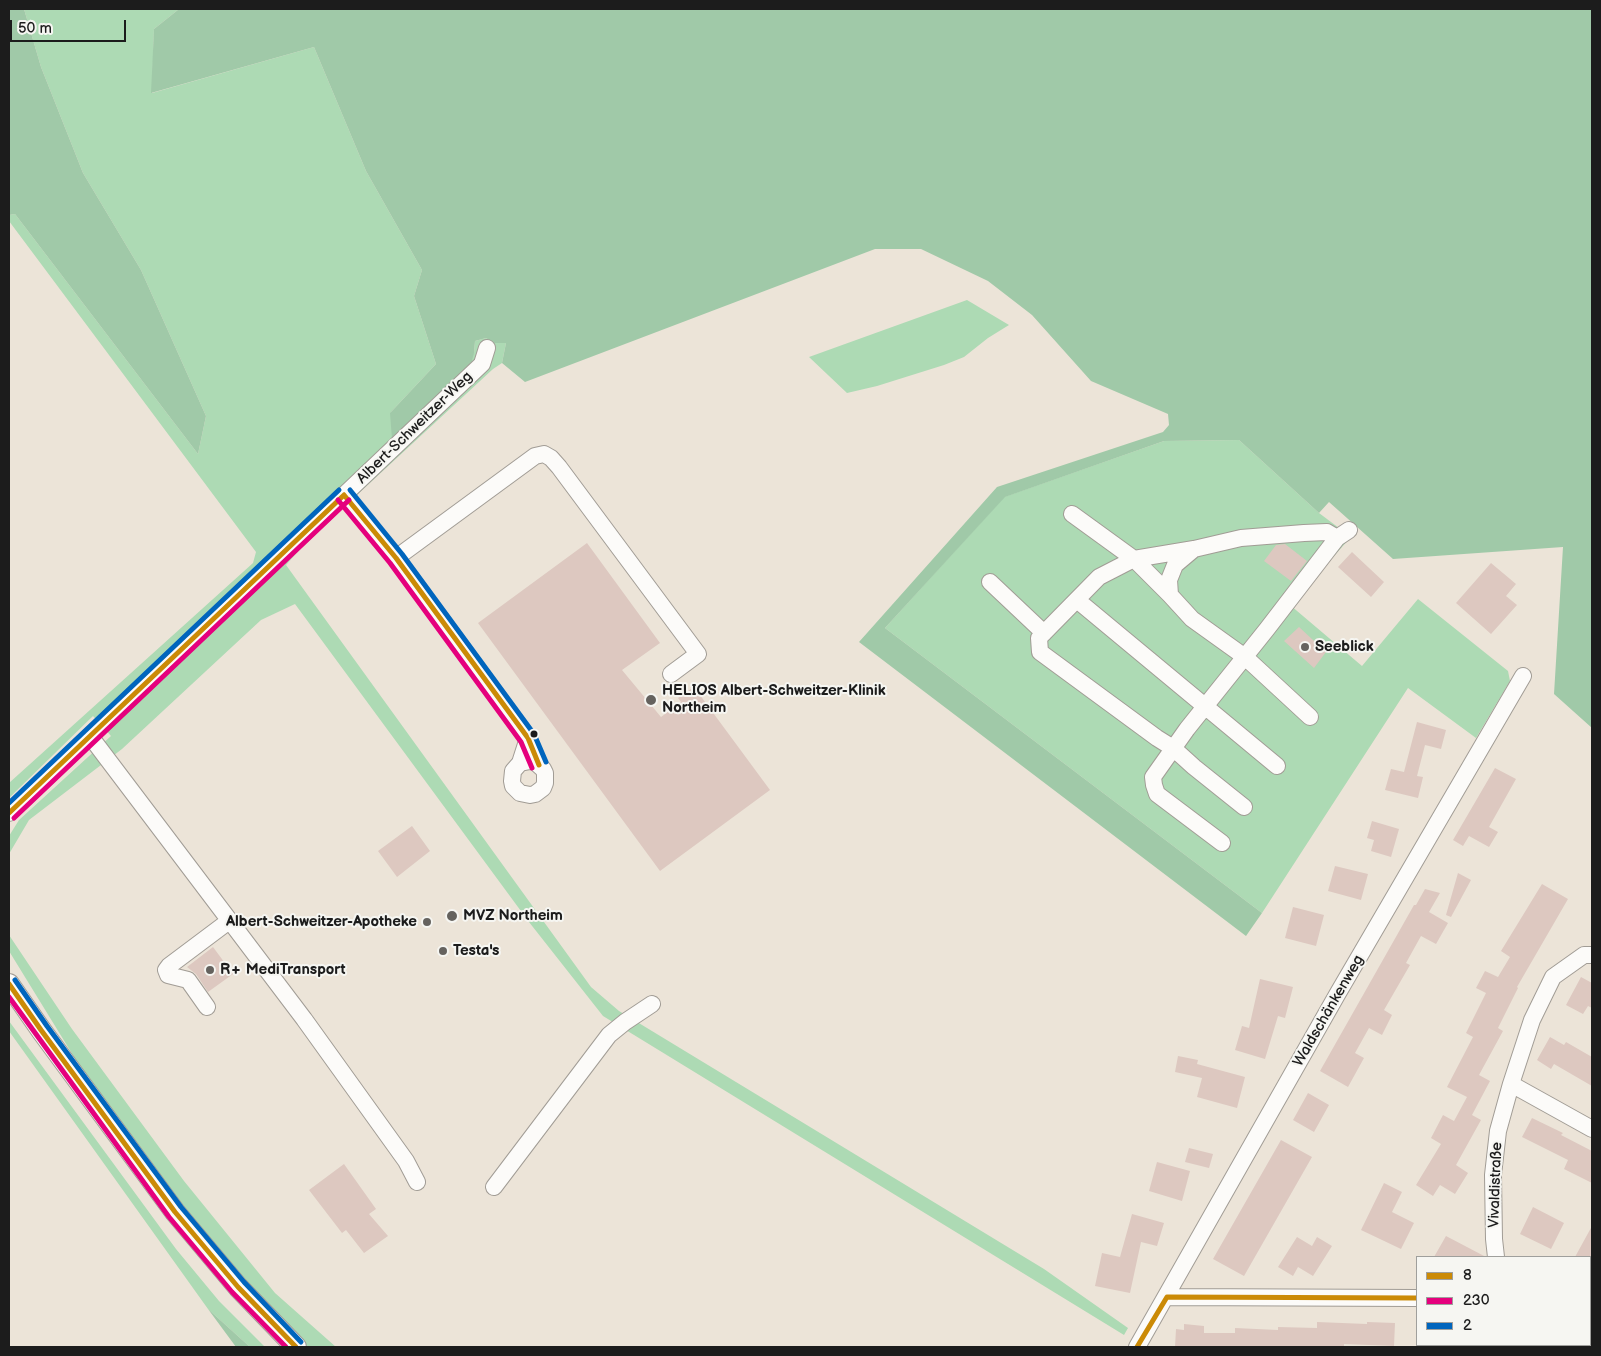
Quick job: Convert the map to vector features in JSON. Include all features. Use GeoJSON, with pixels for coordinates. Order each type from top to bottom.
{"type":"FeatureCollection","features":[{"type":"Feature","properties":{"kind":"main road"},"geometry":{"type":"LineString","coordinates":[[9,984],[175,1212],[238,1287],[296,1347]]}},
{"type":"Feature","properties":{"kind":"street","name":"Albert-Schweitzer-Weg"},"geometry":{"type":"LineString","coordinates":[[9,813],[482,364],[487,348]]}},
{"type":"Feature","properties":{"kind":"street"},"geometry":{"type":"LineString","coordinates":[[396,558],[535,456],[544,454],[551,458],[559,467],[698,654],[671,674]]}},
{"type":"Feature","properties":{"kind":"street"},"geometry":{"type":"LineString","coordinates":[[344,495],[396,558],[528,738],[539,765],[545,773],[545,783],[539,791],[530,795],[520,793],[513,786],[512,776],[513,771],[520,764],[528,738]]}},
{"type":"Feature","properties":{"kind":"street"},"geometry":{"type":"LineString","coordinates":[[1072,514],[1134,559],[1192,618],[1245,657],[1310,718]]}},
{"type":"Feature","properties":{"kind":"street"},"geometry":{"type":"LineString","coordinates":[[1222,843],[1157,794],[1153,777],[1173,748],[1205,706],[1343,534],[1304,532],[1241,538],[1194,549],[1134,559],[1099,577],[1039,638],[1040,652],[1173,748],[1194,768],[1244,807]]}},
{"type":"Feature","properties":{"kind":"street"},"geometry":{"type":"LineString","coordinates":[[1170,595],[1168,580],[1175,565],[1194,549]]}},
{"type":"Feature","properties":{"kind":"street"},"geometry":{"type":"LineString","coordinates":[[990,582],[1044,633]]}},
{"type":"Feature","properties":{"kind":"street"},"geometry":{"type":"LineString","coordinates":[[1077,600],[1277,766]]}},
{"type":"Feature","properties":{"kind":"street","name":"Waldschänkenweg"},"geometry":{"type":"LineString","coordinates":[[1137,1347],[1338,993],[1524,676]]}},
{"type":"Feature","properties":{"kind":"street"},"geometry":{"type":"LineString","coordinates":[[90,736],[304,1019],[406,1161],[418,1182]]}},
{"type":"Feature","properties":{"kind":"street"},"geometry":{"type":"LineString","coordinates":[[520,764],[530,761],[539,765]]}},
{"type":"Feature","properties":{"kind":"street"},"geometry":{"type":"LineString","coordinates":[[207,1007],[188,980],[168,975],[166,970],[229,921]]}},
{"type":"Feature","properties":{"kind":"street","name":"Vivaldistraße"},"geometry":{"type":"LineString","coordinates":[[1496,1256],[1493,1175],[1498,1131],[1511,1084],[1532,1020],[1553,977],[1584,955],[1592,956]]}},
{"type":"Feature","properties":{"kind":"street"},"geometry":{"type":"LineString","coordinates":[[494,1187],[609,1035],[652,1004]]}},
{"type":"Feature","properties":{"kind":"street"},"geometry":{"type":"LineString","coordinates":[[1511,1084],[1592,1129]]}},
{"type":"Feature","properties":{"kind":"street"},"geometry":{"type":"LineString","coordinates":[[1167,1297],[1416,1302]]}},
{"type":"Feature","properties":{"kind":"green space"},"geometry":{"type":"Polygon","coordinates":[[[9,9],[24,9],[41,67],[83,173],[141,270],[206,416],[198,454],[15,214],[9,215],[9,9]]]}},
{"type":"Feature","properties":{"kind":"green space"},"geometry":{"type":"Polygon","coordinates":[[[24,9],[179,9],[154,29],[152,93],[314,47],[366,171],[422,270],[414,296],[436,364],[390,413],[474,353],[475,341],[486,338],[494,343],[506,343],[502,363],[493,369],[359,493],[301,548],[286,565],[591,987],[619,1011],[1044,1269],[1128,1328],[1124,1335],[603,1016],[529,922],[295,604],[261,620],[122,749],[29,820],[9,854],[9,836],[19,820],[111,736],[93,716],[9,798],[9,783],[253,563],[256,552],[9,221],[9,215],[15,214],[198,454],[206,416],[141,270],[83,173],[41,67],[24,9]]]}},
{"type":"Feature","properties":{"kind":"green space"},"geometry":{"type":"Polygon","coordinates":[[[179,9],[1592,9],[1592,728],[1554,694],[1563,547],[1393,559],[1329,502],[1319,513],[1239,440],[1164,441],[1005,497],[885,628],[1262,913],[1246,936],[859,642],[997,487],[1163,432],[1169,425],[1168,414],[1091,381],[1032,315],[988,281],[921,249],[875,249],[525,382],[502,363],[506,343],[494,343],[486,338],[475,341],[470,368],[392,439],[390,413],[436,364],[414,296],[422,270],[366,171],[314,47],[151,93],[154,29],[179,9]]]}},
{"type":"Feature","properties":{"kind":"green space"},"geometry":{"type":"Polygon","coordinates":[[[967,300],[1009,325],[988,338],[964,357],[944,365],[877,386],[847,393],[809,357],[967,300]]]}},
{"type":"Feature","properties":{"kind":"green space"},"geometry":{"type":"Polygon","coordinates":[[[1239,440],[1319,513],[1351,537],[1290,605],[1362,666],[1418,599],[1508,671],[1510,681],[1476,738],[1408,688],[1262,913],[885,628],[1004,497],[1164,441],[1239,440]]]}},
{"type":"Feature","properties":{"kind":"green space"},"geometry":{"type":"Polygon","coordinates":[[[9,935],[72,1029],[184,1181],[275,1293],[336,1347],[308,1347],[255,1294],[199,1229],[79,1065],[9,951],[9,935]]]}},
{"type":"Feature","properties":{"kind":"green space"},"geometry":{"type":"Polygon","coordinates":[[[9,1021],[176,1249],[219,1301],[265,1347],[250,1347],[208,1309],[9,1031],[9,1021]]]}},
{"type":"Feature","properties":{"kind":"green space"},"geometry":{"type":"Polygon","coordinates":[[[208,1309],[250,1347],[236,1347],[208,1309]]]}},
{"type":"Feature","properties":{"kind":"building"},"geometry":{"type":"Polygon","coordinates":[[[587,543],[660,643],[622,670],[661,717],[681,702],[678,698],[694,687],[770,790],[660,871],[478,623],[587,543]]]}},
{"type":"Feature","properties":{"kind":"building"},"geometry":{"type":"Polygon","coordinates":[[[1285,544],[1307,561],[1291,581],[1264,561],[1276,545],[1285,544]]]}},
{"type":"Feature","properties":{"kind":"building"},"geometry":{"type":"Polygon","coordinates":[[[1352,552],[1384,582],[1371,597],[1338,567],[1352,552]]]}},
{"type":"Feature","properties":{"kind":"building"},"geometry":{"type":"Polygon","coordinates":[[[1491,563],[1516,584],[1506,596],[1517,605],[1491,634],[1456,603],[1491,563]]]}},
{"type":"Feature","properties":{"kind":"building","name":"Seeblick"},"geometry":{"type":"Polygon","coordinates":[[[1299,627],[1326,652],[1314,668],[1284,641],[1299,627]]]}},
{"type":"Feature","properties":{"kind":"building"},"geometry":{"type":"Polygon","coordinates":[[[1417,722],[1446,730],[1441,749],[1425,745],[1417,776],[1423,777],[1418,798],[1385,790],[1391,769],[1404,772],[1417,722]]]}},
{"type":"Feature","properties":{"kind":"building"},"geometry":{"type":"Polygon","coordinates":[[[1495,768],[1516,779],[1489,827],[1498,832],[1489,847],[1469,836],[1463,846],[1453,840],[1495,768]]]}},
{"type":"Feature","properties":{"kind":"building"},"geometry":{"type":"Polygon","coordinates":[[[1372,821],[1399,829],[1391,857],[1371,851],[1374,840],[1367,838],[1372,821]]]}},
{"type":"Feature","properties":{"kind":"building"},"geometry":{"type":"Polygon","coordinates":[[[412,826],[430,851],[397,877],[378,851],[412,826]]]}},
{"type":"Feature","properties":{"kind":"building"},"geometry":{"type":"Polygon","coordinates":[[[1335,866],[1368,874],[1361,900],[1328,891],[1335,866]]]}},
{"type":"Feature","properties":{"kind":"building"},"geometry":{"type":"Polygon","coordinates":[[[1458,873],[1471,880],[1451,917],[1446,915],[1458,873]]]}},
{"type":"Feature","properties":{"kind":"building"},"geometry":{"type":"Polygon","coordinates":[[[1542,884],[1568,899],[1517,987],[1498,1028],[1503,1031],[1479,1075],[1490,1081],[1472,1115],[1481,1120],[1456,1165],[1468,1173],[1455,1194],[1440,1185],[1433,1196],[1416,1185],[1441,1144],[1431,1138],[1443,1115],[1454,1121],[1467,1097],[1447,1087],[1473,1037],[1466,1033],[1486,993],[1476,988],[1485,971],[1498,977],[1510,957],[1501,951],[1542,884]]]}},
{"type":"Feature","properties":{"kind":"building"},"geometry":{"type":"Polygon","coordinates":[[[1425,889],[1440,893],[1429,912],[1448,923],[1436,944],[1421,936],[1406,963],[1410,965],[1384,1010],[1392,1015],[1382,1035],[1369,1028],[1355,1053],[1364,1058],[1348,1087],[1320,1071],[1414,905],[1416,905],[1425,889]]]}},
{"type":"Feature","properties":{"kind":"building"},"geometry":{"type":"Polygon","coordinates":[[[1293,907],[1324,915],[1316,946],[1285,938],[1293,907]]]}},
{"type":"Feature","properties":{"kind":"building","name":"R+ MediTransport"},"geometry":{"type":"Polygon","coordinates":[[[213,947],[233,974],[208,992],[196,974],[187,967],[213,947]]]}},
{"type":"Feature","properties":{"kind":"building"},"geometry":{"type":"Polygon","coordinates":[[[1581,977],[1592,983],[1592,1008],[1588,1006],[1583,1014],[1566,1005],[1581,977]]]}},
{"type":"Feature","properties":{"kind":"building"},"geometry":{"type":"Polygon","coordinates":[[[1260,979],[1293,987],[1285,1018],[1278,1016],[1265,1059],[1235,1050],[1242,1026],[1249,1028],[1260,979]]]}},
{"type":"Feature","properties":{"kind":"building"},"geometry":{"type":"Polygon","coordinates":[[[1550,1037],[1564,1045],[1566,1042],[1592,1057],[1592,1086],[1554,1064],[1551,1069],[1537,1060],[1550,1037]]]}},
{"type":"Feature","properties":{"kind":"building"},"geometry":{"type":"Polygon","coordinates":[[[1178,1056],[1198,1060],[1197,1064],[1245,1077],[1237,1108],[1197,1097],[1202,1078],[1175,1072],[1178,1056]]]}},
{"type":"Feature","properties":{"kind":"building"},"geometry":{"type":"Polygon","coordinates":[[[1308,1093],[1329,1105],[1314,1132],[1293,1120],[1308,1093]]]}},
{"type":"Feature","properties":{"kind":"building"},"geometry":{"type":"Polygon","coordinates":[[[1532,1118],[1563,1133],[1561,1135],[1592,1151],[1592,1183],[1564,1169],[1568,1160],[1522,1137],[1532,1118]]]}},
{"type":"Feature","properties":{"kind":"building"},"geometry":{"type":"Polygon","coordinates":[[[1281,1140],[1312,1157],[1244,1276],[1213,1259],[1281,1140]]]}},
{"type":"Feature","properties":{"kind":"building"},"geometry":{"type":"Polygon","coordinates":[[[1189,1148],[1213,1154],[1209,1168],[1185,1162],[1189,1148]]]}},
{"type":"Feature","properties":{"kind":"building"},"geometry":{"type":"Polygon","coordinates":[[[1157,1162],[1190,1171],[1182,1201],[1149,1191],[1157,1162]]]}},
{"type":"Feature","properties":{"kind":"building"},"geometry":{"type":"Polygon","coordinates":[[[344,1164],[376,1209],[369,1214],[388,1236],[364,1253],[346,1230],[342,1233],[309,1190],[344,1164]]]}},
{"type":"Feature","properties":{"kind":"building"},"geometry":{"type":"Polygon","coordinates":[[[1384,1183],[1402,1192],[1392,1212],[1414,1223],[1401,1249],[1361,1230],[1384,1183]]]}},
{"type":"Feature","properties":{"kind":"building"},"geometry":{"type":"Polygon","coordinates":[[[1533,1207],[1564,1223],[1551,1249],[1520,1234],[1533,1207]]]}},
{"type":"Feature","properties":{"kind":"building"},"geometry":{"type":"Polygon","coordinates":[[[1132,1214],[1164,1223],[1157,1246],[1141,1242],[1130,1293],[1095,1286],[1102,1253],[1120,1257],[1132,1214]]]}},
{"type":"Feature","properties":{"kind":"building"},"geometry":{"type":"Polygon","coordinates":[[[1592,1226],[1592,1257],[1576,1256],[1592,1226]]]}},
{"type":"Feature","properties":{"kind":"building"},"geometry":{"type":"Polygon","coordinates":[[[1446,1236],[1484,1256],[1435,1256],[1446,1236]]]}},
{"type":"Feature","properties":{"kind":"building"},"geometry":{"type":"Polygon","coordinates":[[[1297,1237],[1312,1246],[1317,1237],[1332,1246],[1313,1276],[1298,1267],[1293,1276],[1278,1267],[1297,1237]]]}},
{"type":"Feature","properties":{"kind":"building"},"geometry":{"type":"Polygon","coordinates":[[[1317,1322],[1395,1323],[1394,1346],[1344,1344],[1344,1347],[1175,1347],[1176,1329],[1184,1330],[1184,1324],[1204,1326],[1204,1333],[1235,1333],[1235,1328],[1278,1330],[1278,1327],[1317,1328],[1317,1322]]]}},
{"type":"Feature","properties":{"kind":"transit line","name":"2"},"geometry":{"type":"LineString","coordinates":[[9,803],[339,490]]}},
{"type":"Feature","properties":{"kind":"transit line","name":"2"},"geometry":{"type":"LineString","coordinates":[[350,490],[402,554],[534,734],[546,762]]}},
{"type":"Feature","properties":{"kind":"transit line","name":"8"},"geometry":{"type":"LineString","coordinates":[[344,495],[396,558],[528,738],[539,765]]}},
{"type":"Feature","properties":{"kind":"transit line","name":"8"},"geometry":{"type":"LineString","coordinates":[[9,813],[344,495]]}},
{"type":"Feature","properties":{"kind":"transit line","name":"230"},"geometry":{"type":"LineString","coordinates":[[338,500],[390,563],[521,742],[532,768]]}},
{"type":"Feature","properties":{"kind":"transit line","name":"230"},"geometry":{"type":"LineString","coordinates":[[14,818],[349,500]]}},
{"type":"Feature","properties":{"kind":"transit line","name":"2"},"geometry":{"type":"LineString","coordinates":[[15,980],[181,1207],[244,1282],[301,1342]]}},
{"type":"Feature","properties":{"kind":"transit line","name":"8"},"geometry":{"type":"LineString","coordinates":[[9,984],[175,1212],[238,1287],[296,1347]]}},
{"type":"Feature","properties":{"kind":"transit line","name":"230"},"geometry":{"type":"LineString","coordinates":[[9,997],[169,1217],[232,1292],[286,1347]]}},
{"type":"Feature","properties":{"kind":"transit line","name":"8"},"geometry":{"type":"LineString","coordinates":[[1137,1347],[1167,1297],[1416,1298]]}},
{"type":"Feature","properties":{"kind":"place","name":"Seeblick"},"geometry":{"type":"Point","coordinates":[1305,647]}},
{"type":"Feature","properties":{"kind":"place","name":"HELIOS Albert-Schweitzer-Klinik Northeim"},"geometry":{"type":"Point","coordinates":[651,700]}},
{"type":"Feature","properties":{"kind":"place","name":"MVZ Northeim"},"geometry":{"type":"Point","coordinates":[452,916]}},
{"type":"Feature","properties":{"kind":"place","name":"Albert-Schweitzer-Apotheke"},"geometry":{"type":"Point","coordinates":[427,922]}},
{"type":"Feature","properties":{"kind":"place","name":"Testa's"},"geometry":{"type":"Point","coordinates":[443,951]}},
{"type":"Feature","properties":{"kind":"place","name":"R+ MediTransport"},"geometry":{"type":"Point","coordinates":[210,970]}}]}
